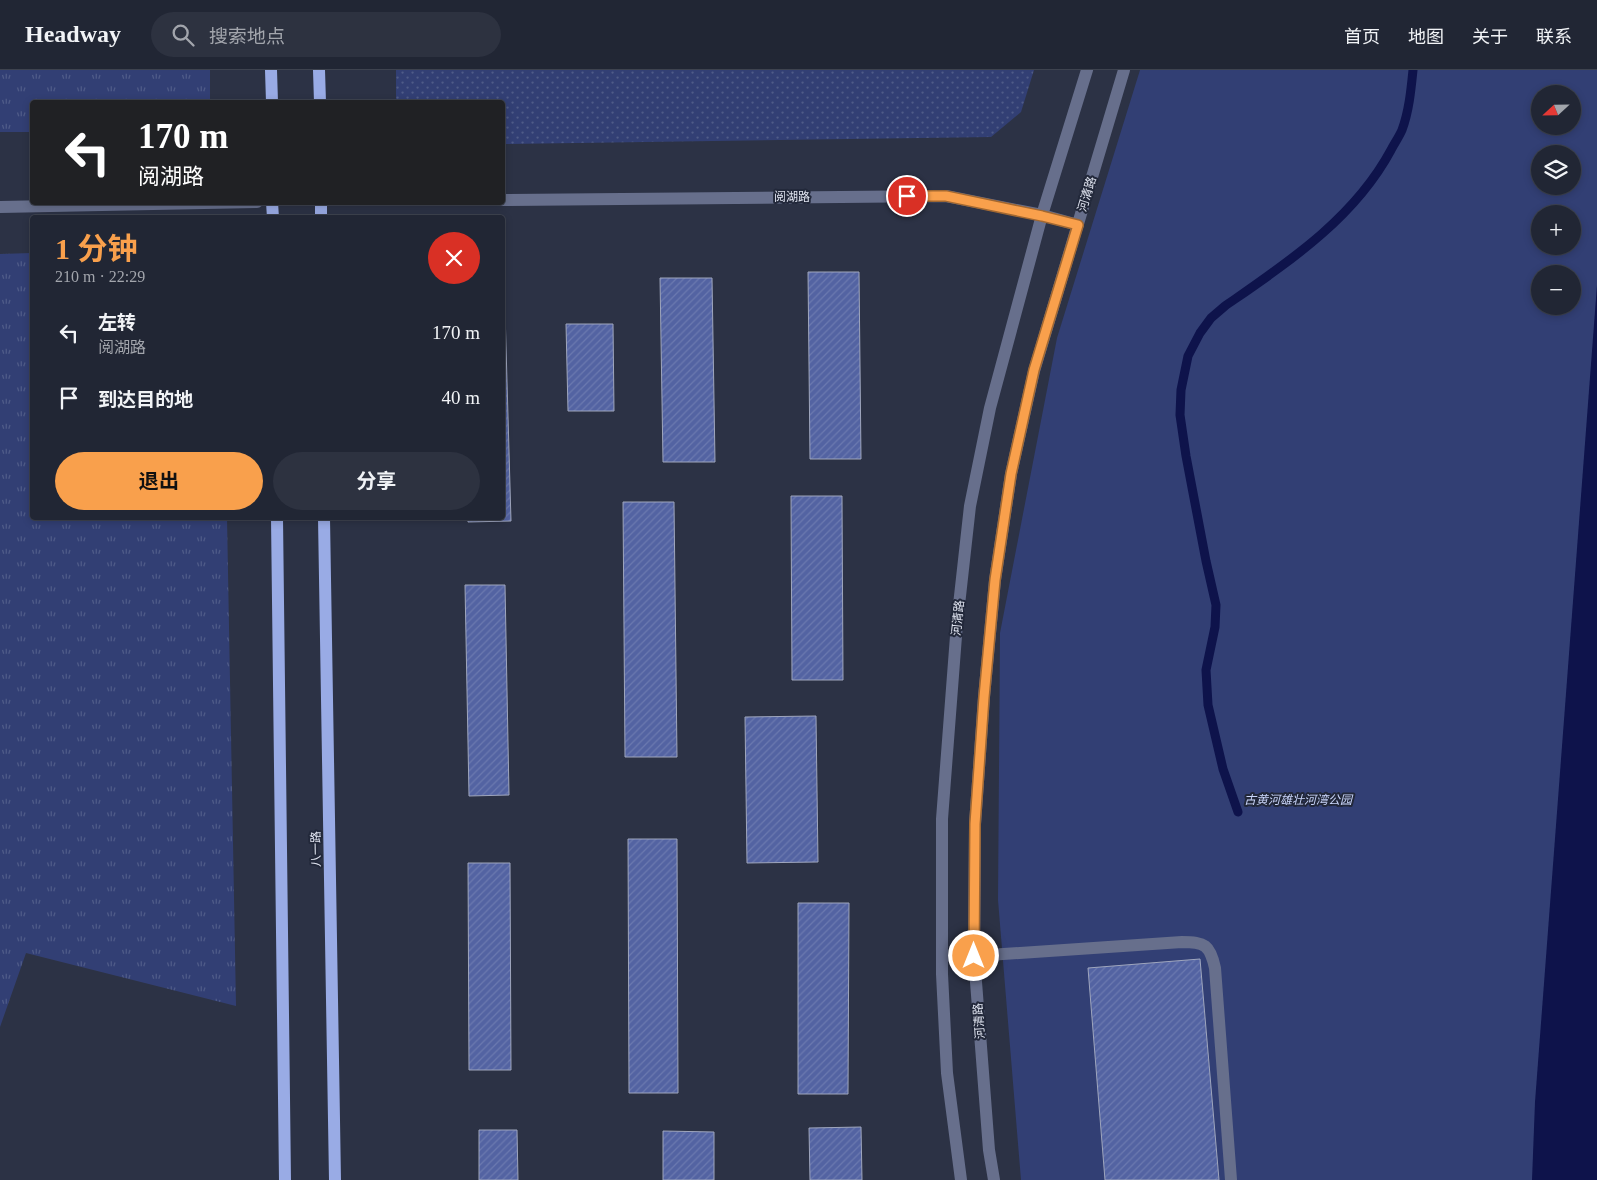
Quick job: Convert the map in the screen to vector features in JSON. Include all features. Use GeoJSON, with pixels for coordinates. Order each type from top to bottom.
{"type":"FeatureCollection","features":[{"type":"Feature","properties":{"kind":"main road"},"geometry":{"type":"LineString","coordinates":[[271,70],[272,100]]}},
{"type":"Feature","properties":{"kind":"main road"},"geometry":{"type":"LineString","coordinates":[[319,70],[320,100]]}},
{"type":"Feature","properties":{"kind":"main road"},"geometry":{"type":"LineString","coordinates":[[277,520],[285,1180]]}},
{"type":"Feature","properties":{"kind":"main road","name":"八一路"},"geometry":{"type":"LineString","coordinates":[[324,520],[335,1180]]}},
{"type":"Feature","properties":{"kind":"street","name":"河清路"},"geometry":{"type":"LineString","coordinates":[[961,1180],[947,1073],[942,974],[942,819],[957,623],[970,506],[990,408],[1042,216],[1087,70]]}},
{"type":"Feature","properties":{"kind":"street","name":"河清路"},"geometry":{"type":"LineString","coordinates":[[994,1180],[988,1140],[974,956],[975,824],[995,580],[1011,474],[1034,370],[1124,70]]}},
{"type":"Feature","properties":{"kind":"street","name":"阅湖路"},"geometry":{"type":"LineString","coordinates":[[505,200],[946,196],[1078,225]]}},
{"type":"Feature","properties":{"kind":"street"},"geometry":{"type":"LineString","coordinates":[[0,207],[103,205]]}},
{"type":"Feature","properties":{"kind":"street"},"geometry":{"type":"LineString","coordinates":[[974,956],[1182,942],[1195,942],[1205,945],[1212,953],[1215,968],[1232,1180]]}},
{"type":"Feature","properties":{"kind":"green space"},"geometry":{"type":"Polygon","coordinates":[[[0,70],[210,70],[210,100],[30,100],[30,132],[0,132],[0,70]]]}},
{"type":"Feature","properties":{"kind":"green space"},"geometry":{"type":"Polygon","coordinates":[[[396,70],[1034,70],[1021,112],[991,137],[505,144],[505,100],[396,100],[396,70]]]}},
{"type":"Feature","properties":{"kind":"green space","name":"古黄河雄壮河湾公园"},"geometry":{"type":"Polygon","coordinates":[[[1140,70],[1597,70],[1597,1180],[1021,1180],[998,900],[1000,633],[1057,338],[1140,70]]]}},
{"type":"Feature","properties":{"kind":"green space"},"geometry":{"type":"Polygon","coordinates":[[[30,253],[30,520],[227,520],[236,1006],[26,953],[0,1027],[0,254],[30,253]]]}},
{"type":"Feature","properties":{"kind":"shaded area"},"geometry":{"type":"Polygon","coordinates":[[[1597,285],[1597,1180],[1532,1180],[1535,1102],[1597,285]]]}},
{"type":"Feature","properties":{"kind":"building"},"geometry":{"type":"Polygon","coordinates":[[[808,272],[859,272],[861,459],[810,459],[808,272]]]}},
{"type":"Feature","properties":{"kind":"building"},"geometry":{"type":"Polygon","coordinates":[[[660,278],[712,278],[715,462],[663,462],[660,278]]]}},
{"type":"Feature","properties":{"kind":"building"},"geometry":{"type":"Polygon","coordinates":[[[505,311],[511,521],[468,522],[468,520],[505,520],[505,311]]]}},
{"type":"Feature","properties":{"kind":"building"},"geometry":{"type":"Polygon","coordinates":[[[566,324],[613,324],[614,411],[568,411],[566,324]]]}},
{"type":"Feature","properties":{"kind":"building"},"geometry":{"type":"Polygon","coordinates":[[[791,496],[842,496],[843,680],[792,680],[791,496]]]}},
{"type":"Feature","properties":{"kind":"building"},"geometry":{"type":"Polygon","coordinates":[[[623,502],[674,502],[677,757],[625,757],[623,502]]]}},
{"type":"Feature","properties":{"kind":"building"},"geometry":{"type":"Polygon","coordinates":[[[465,585],[505,585],[509,795],[469,796],[465,585]]]}},
{"type":"Feature","properties":{"kind":"building"},"geometry":{"type":"Polygon","coordinates":[[[816,716],[818,862],[747,863],[745,717],[816,716]]]}},
{"type":"Feature","properties":{"kind":"building"},"geometry":{"type":"Polygon","coordinates":[[[628,839],[677,839],[678,1093],[629,1093],[628,839]]]}},
{"type":"Feature","properties":{"kind":"building"},"geometry":{"type":"Polygon","coordinates":[[[468,863],[510,863],[511,1070],[469,1070],[468,863]]]}},
{"type":"Feature","properties":{"kind":"building"},"geometry":{"type":"Polygon","coordinates":[[[798,903],[849,903],[848,1094],[798,1094],[798,903]]]}},
{"type":"Feature","properties":{"kind":"building"},"geometry":{"type":"Polygon","coordinates":[[[1200,959],[1219,1180],[1105,1180],[1088,968],[1200,959]]]}},
{"type":"Feature","properties":{"kind":"building"},"geometry":{"type":"Polygon","coordinates":[[[861,1127],[862,1180],[810,1180],[809,1128],[861,1127]]]}},
{"type":"Feature","properties":{"kind":"building"},"geometry":{"type":"Polygon","coordinates":[[[479,1130],[517,1130],[518,1180],[479,1180],[479,1130]]]}},
{"type":"Feature","properties":{"kind":"building"},"geometry":{"type":"Polygon","coordinates":[[[663,1131],[714,1132],[714,1180],[663,1180],[663,1131]]]}},
{"type":"Feature","properties":{"kind":"waterway"},"geometry":{"type":"LineString","coordinates":[[1238,812],[1223,769],[1208,705],[1206,670],[1215,627],[1216,605],[1186,456],[1180,415],[1181,390],[1188,356],[1200,333],[1211,318],[1317,238],[1339,218],[1376,175],[1402,130],[1408,108],[1413,70]]}},
{"type":"Feature","properties":{"kind":"route"},"geometry":{"type":"LineString","coordinates":[[907,196],[946,196],[1078,225],[1034,370],[1011,474],[995,580],[975,824],[974,956]]}}]}
